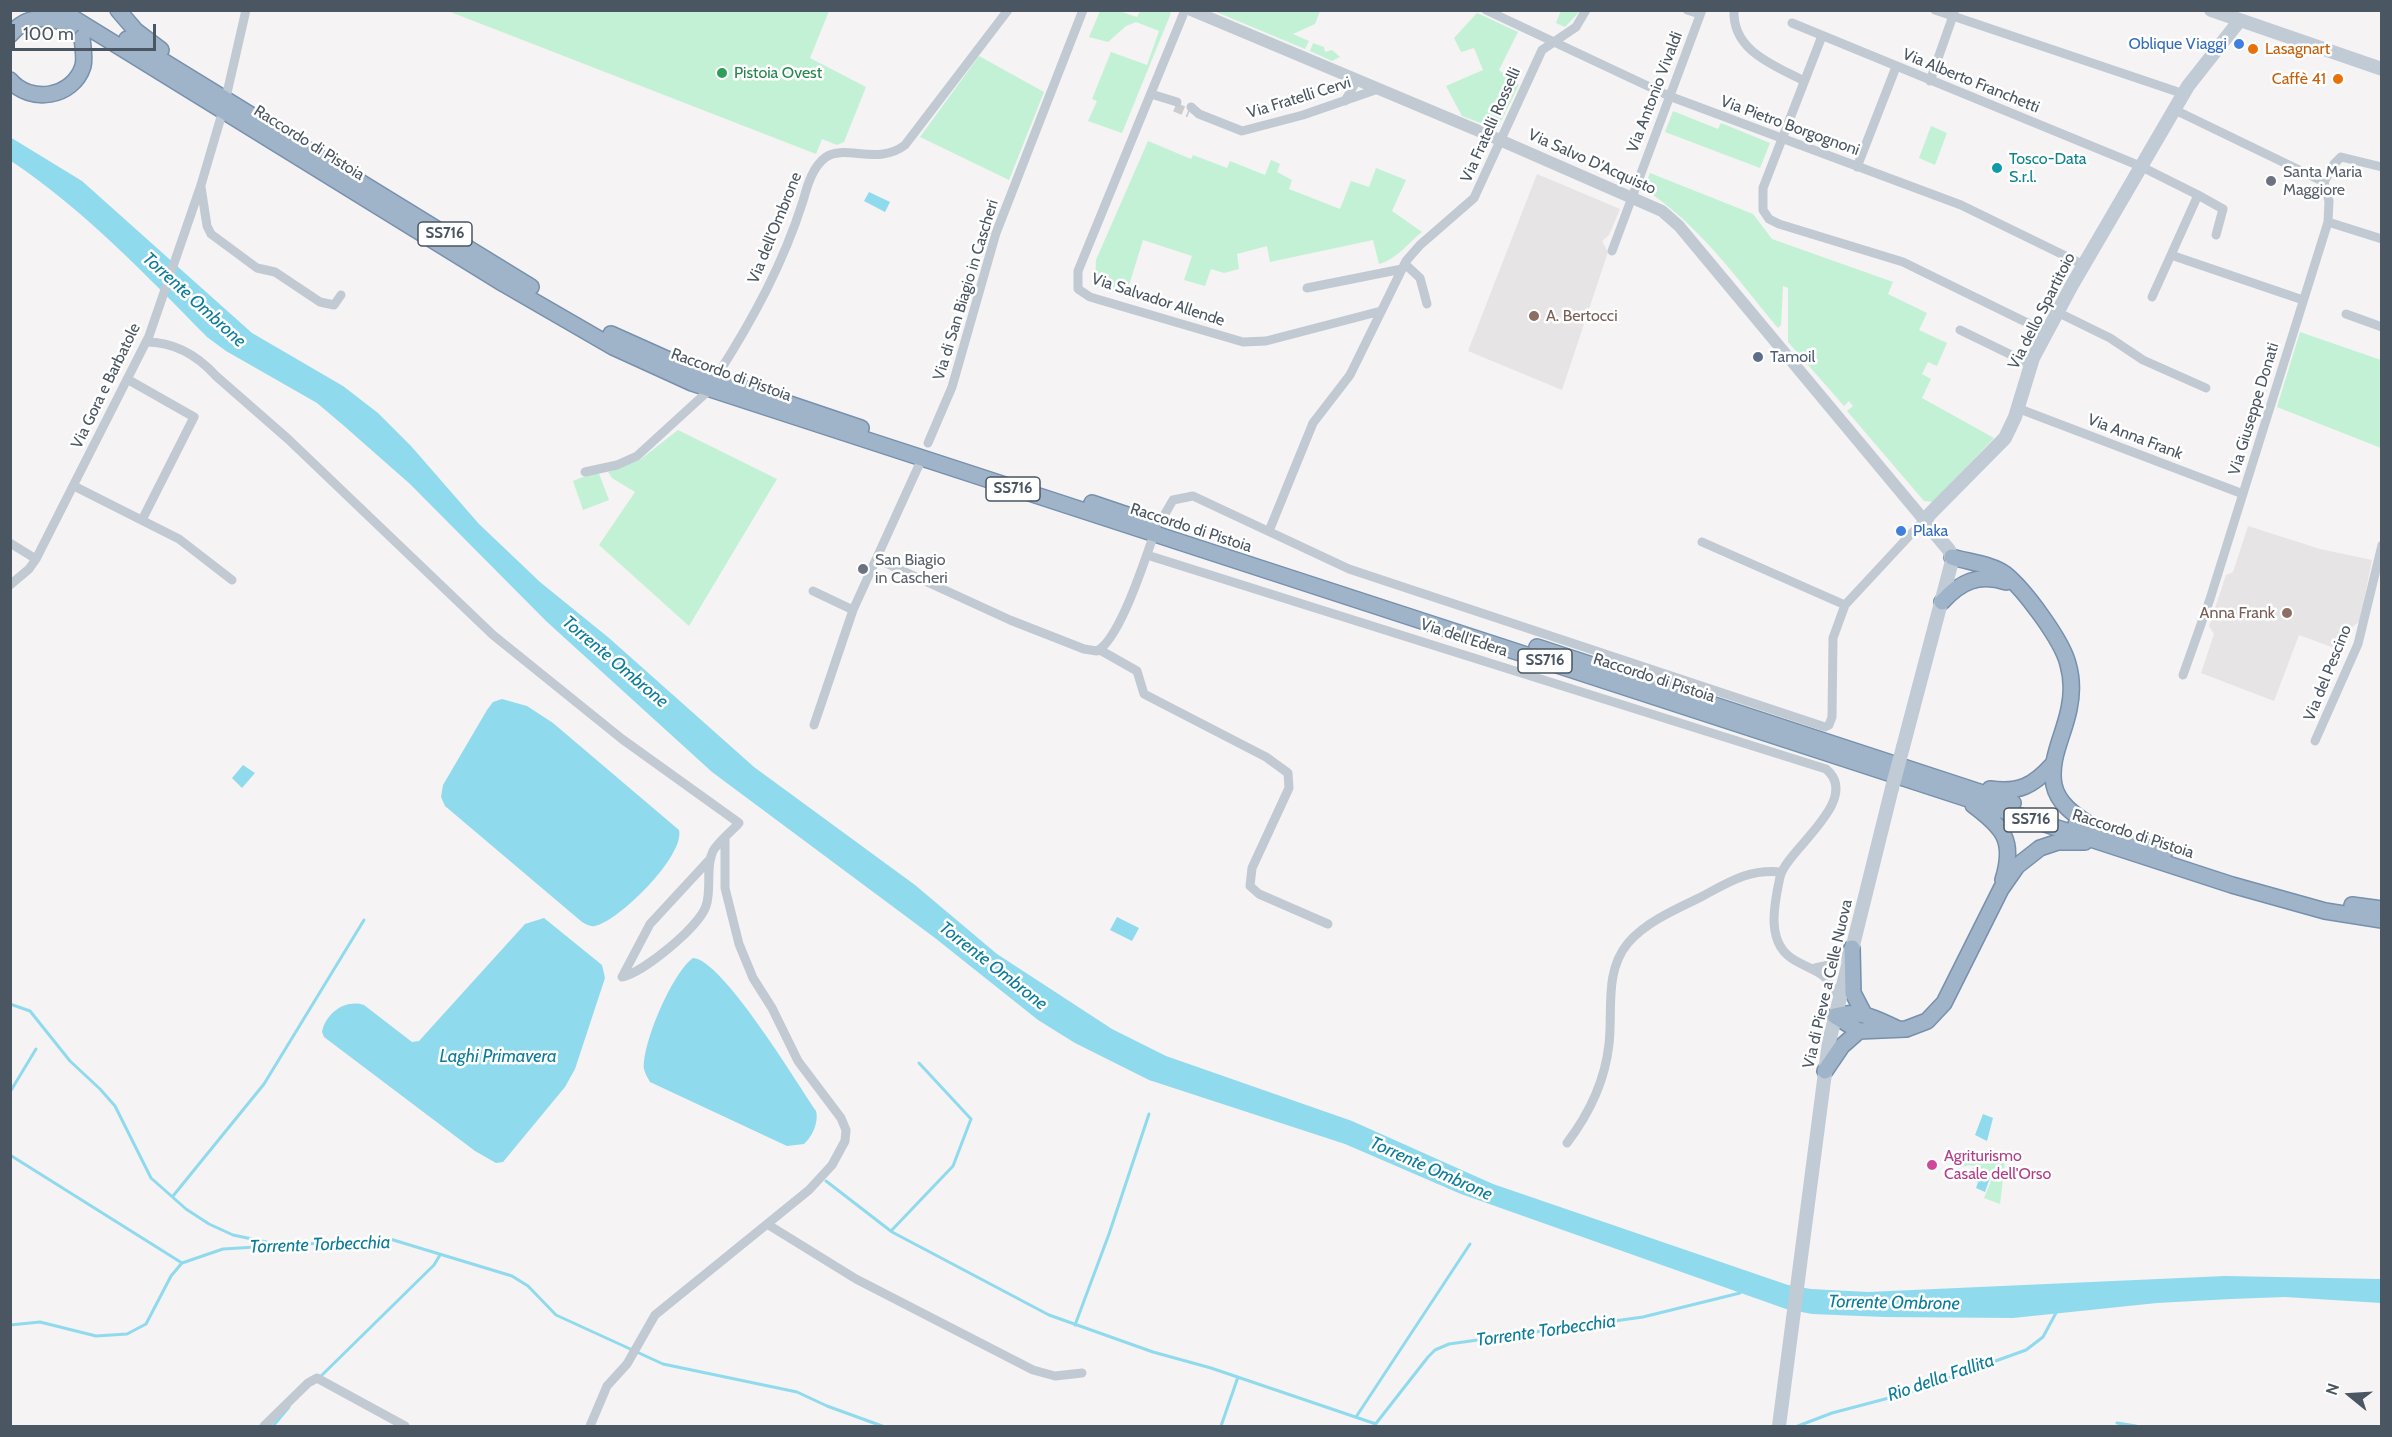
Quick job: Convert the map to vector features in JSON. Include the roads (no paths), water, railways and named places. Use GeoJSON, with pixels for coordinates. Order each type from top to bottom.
{"type":"FeatureCollection","features":[{"type":"Feature","properties":{"kind":"highway","name":"Raccordo di Pistoia"},"geometry":{"type":"LineString","coordinates":[[60,10],[514,290],[613,347],[692,383],[1961,792]]}},
{"type":"Feature","properties":{"kind":"highway","name":"Raccordo di Pistoia"},"geometry":{"type":"LineString","coordinates":[[79,10],[565,308],[619,339],[698,373],[2098,837],[2266,896],[2325,911],[2382,920]]}},
{"type":"Feature","properties":{"kind":"highway"},"geometry":{"type":"LineString","coordinates":[[118,10],[136,31],[189,70],[199,83]]}},
{"type":"Feature","properties":{"kind":"highway"},"geometry":{"type":"LineString","coordinates":[[10,35],[25,21],[51,18],[123,49]]}},
{"type":"Feature","properties":{"kind":"highway"},"geometry":{"type":"LineString","coordinates":[[10,80],[18,87],[32,93],[47,95],[62,90],[75,80],[82,69],[82,38]]}},
{"type":"Feature","properties":{"kind":"highway"},"geometry":{"type":"LineString","coordinates":[[1952,562],[1960,575],[1970,580]]}},
{"type":"Feature","properties":{"kind":"highway"},"geometry":{"type":"LineString","coordinates":[[1952,562],[2000,571],[2017,586],[2057,640],[2069,665],[2071,685],[2069,708],[2052,765],[2054,785],[2061,802],[2098,837]]}},
{"type":"Feature","properties":{"kind":"highway"},"geometry":{"type":"LineString","coordinates":[[1942,602],[1956,588],[1970,580],[1994,579],[2017,586]]}},
{"type":"Feature","properties":{"kind":"highway"},"geometry":{"type":"LineString","coordinates":[[1961,792],[2021,789],[2035,783],[2052,765]]}},
{"type":"Feature","properties":{"kind":"highway"},"geometry":{"type":"LineString","coordinates":[[1961,792],[1994,822],[2004,836],[2009,858],[2001,889]]}},
{"type":"Feature","properties":{"kind":"highway","name":"Raccordo di Pistoia"},"geometry":{"type":"LineString","coordinates":[[2098,837],[2285,891],[2382,909]]}},
{"type":"Feature","properties":{"kind":"highway"},"geometry":{"type":"LineString","coordinates":[[1835,1016],[1859,1031],[1899,1029],[1920,1025],[1939,1011],[2001,889],[2025,857],[2040,848],[2098,837]]}},
{"type":"Feature","properties":{"kind":"highway"},"geometry":{"type":"LineString","coordinates":[[1852,948],[1853,993],[1864,1014]]}},
{"type":"Feature","properties":{"kind":"highway"},"geometry":{"type":"LineString","coordinates":[[1835,1016],[1852,1012],[1864,1014],[1899,1029]]}},
{"type":"Feature","properties":{"kind":"highway"},"geometry":{"type":"LineString","coordinates":[[1824,1071],[1842,1046],[1859,1031]]}},
{"type":"Feature","properties":{"kind":"main road"},"geometry":{"type":"LineString","coordinates":[[2211,10],[2243,15],[2382,69]]}},
{"type":"Feature","properties":{"kind":"main road","name":"Via dello Spartitoio"},"geometry":{"type":"LineString","coordinates":[[1924,520],[1998,448],[2009,431],[2030,364],[2057,312],[2184,94],[2243,15]]}},
{"type":"Feature","properties":{"kind":"main road","name":"Via Salvo D'Acquisto"},"geometry":{"type":"LineString","coordinates":[[1924,520],[1952,562]]}},
{"type":"Feature","properties":{"kind":"main road","name":"Via di Pieve a Celle Nuova"},"geometry":{"type":"LineString","coordinates":[[1779,1426],[1824,1071],[1835,1016],[1952,562]]}},
{"type":"Feature","properties":{"kind":"street"},"geometry":{"type":"LineString","coordinates":[[227,93],[246,10]]}},
{"type":"Feature","properties":{"kind":"street","name":"Via dell'Ombrone"},"geometry":{"type":"LineString","coordinates":[[718,374],[754,317],[770,286],[819,163],[835,153],[876,156],[896,151],[905,145],[1008,10]]}},
{"type":"Feature","properties":{"kind":"street","name":"Via di San Biagio in Cascheri"},"geometry":{"type":"LineString","coordinates":[[928,443],[952,387],[984,284],[996,233],[1083,10]]}},
{"type":"Feature","properties":{"kind":"street","name":"Via Salvador Allende"},"geometry":{"type":"LineString","coordinates":[[1185,10],[1155,95],[1078,272],[1077,285],[1081,292],[1235,340],[1252,343],[1381,311]]}},
{"type":"Feature","properties":{"kind":"street","name":"Via Salvo D'Acquisto"},"geometry":{"type":"LineString","coordinates":[[1191,10],[1501,140],[1662,211],[1679,226],[1924,520]]}},
{"type":"Feature","properties":{"kind":"street","name":"Via Pietro Borgognoni"},"geometry":{"type":"LineString","coordinates":[[1486,10],[1670,96],[1961,205],[2084,265]]}},
{"type":"Feature","properties":{"kind":"street","name":"Via Fratelli Rosselli"},"geometry":{"type":"LineString","coordinates":[[1269,531],[1313,423],[1350,375],[1403,267],[1420,244],[1473,198],[1541,51],[1576,27],[1586,10]]}},
{"type":"Feature","properties":{"kind":"street"},"geometry":{"type":"LineString","coordinates":[[1687,10],[1701,12]]}},
{"type":"Feature","properties":{"kind":"street"},"geometry":{"type":"LineString","coordinates":[[1734,10],[1737,34],[1743,44],[1756,55],[1804,81]]}},
{"type":"Feature","properties":{"kind":"street"},"geometry":{"type":"LineString","coordinates":[[1935,10],[1954,13],[2184,94]]}},
{"type":"Feature","properties":{"kind":"street","name":"Via Antonio Vivaldi"},"geometry":{"type":"LineString","coordinates":[[1612,251],[1701,12]]}},
{"type":"Feature","properties":{"kind":"street"},"geometry":{"type":"LineString","coordinates":[[1930,81],[1954,13]]}},
{"type":"Feature","properties":{"kind":"street","name":"Via Alberto Franchetti"},"geometry":{"type":"LineString","coordinates":[[1792,23],[2140,166],[2223,209],[2217,235]]}},
{"type":"Feature","properties":{"kind":"street"},"geometry":{"type":"LineString","coordinates":[[1822,36],[1761,196],[1763,210],[1769,219],[1783,226],[1903,262],[2046,332]]}},
{"type":"Feature","properties":{"kind":"street"},"geometry":{"type":"LineString","coordinates":[[1857,167],[1896,67]]}},
{"type":"Feature","properties":{"kind":"street"},"geometry":{"type":"LineString","coordinates":[[1344,101],[1358,80]]}},
{"type":"Feature","properties":{"kind":"street","name":"Via Fratelli Cervi"},"geometry":{"type":"LineString","coordinates":[[1192,111],[1242,131],[1378,89]]}},
{"type":"Feature","properties":{"kind":"street"},"geometry":{"type":"LineString","coordinates":[[1155,95],[1176,104]]}},
{"type":"Feature","properties":{"kind":"street"},"geometry":{"type":"LineString","coordinates":[[2174,110],[2324,182],[2336,161],[2344,157],[2382,167]]}},
{"type":"Feature","properties":{"kind":"street","name":"Via Gora e Barbatole"},"geometry":{"type":"LineString","coordinates":[[10,585],[29,569],[36,559],[148,339],[201,185],[221,117]]}},
{"type":"Feature","properties":{"kind":"street","name":"Via Giuseppe Donati"},"geometry":{"type":"LineString","coordinates":[[2183,675],[2210,599],[2328,222],[2329,201],[2324,182]]}},
{"type":"Feature","properties":{"kind":"street"},"geometry":{"type":"LineString","coordinates":[[201,185],[207,226],[211,234],[257,268],[275,272],[323,304],[334,305],[341,295]]}},
{"type":"Feature","properties":{"kind":"street"},"geometry":{"type":"LineString","coordinates":[[2152,297],[2198,195]]}},
{"type":"Feature","properties":{"kind":"street"},"geometry":{"type":"LineString","coordinates":[[2328,222],[2382,239]]}},
{"type":"Feature","properties":{"kind":"street"},"geometry":{"type":"LineString","coordinates":[[2171,255],[2303,300]]}},
{"type":"Feature","properties":{"kind":"street"},"geometry":{"type":"LineString","coordinates":[[1307,288],[1403,267],[1420,278],[1427,304]]}},
{"type":"Feature","properties":{"kind":"street"},"geometry":{"type":"LineString","coordinates":[[2057,312],[2110,338],[2143,360],[2206,388]]}},
{"type":"Feature","properties":{"kind":"street"},"geometry":{"type":"LineString","coordinates":[[2346,314],[2382,327]]}},
{"type":"Feature","properties":{"kind":"street"},"geometry":{"type":"LineString","coordinates":[[1960,330],[2030,364]]}},
{"type":"Feature","properties":{"kind":"street"},"geometry":{"type":"LineString","coordinates":[[148,339],[169,344],[209,366],[216,376],[288,439],[493,635],[622,739],[739,823],[714,850],[711,858],[708,902],[701,916],[649,965],[636,973],[622,977],[650,924],[711,858]]}},
{"type":"Feature","properties":{"kind":"street"},"geometry":{"type":"LineString","coordinates":[[127,379],[194,417],[142,520]]}},
{"type":"Feature","properties":{"kind":"street"},"geometry":{"type":"LineString","coordinates":[[585,472],[617,465],[637,456],[706,393]]}},
{"type":"Feature","properties":{"kind":"street","name":"Via Anna Frank"},"geometry":{"type":"LineString","coordinates":[[2018,408],[2243,494]]}},
{"type":"Feature","properties":{"kind":"street"},"geometry":{"type":"LineString","coordinates":[[814,725],[853,610],[919,465]]}},
{"type":"Feature","properties":{"kind":"street"},"geometry":{"type":"LineString","coordinates":[[74,486],[188,544],[232,580]]}},
{"type":"Feature","properties":{"kind":"street"},"geometry":{"type":"LineString","coordinates":[[1162,519],[1173,500],[1188,496],[1269,531]]}},
{"type":"Feature","properties":{"kind":"street","name":"Via dello Spartitoio"},"geometry":{"type":"LineString","coordinates":[[1832,712],[1833,638],[1845,604],[1924,520]]}},
{"type":"Feature","properties":{"kind":"street","name":"Via dell'Edera"},"geometry":{"type":"LineString","coordinates":[[1269,531],[1349,569],[1820,726],[1829,725],[1832,712]]}},
{"type":"Feature","properties":{"kind":"street"},"geometry":{"type":"LineString","coordinates":[[1100,650],[1127,605],[1152,540]]}},
{"type":"Feature","properties":{"kind":"street"},"geometry":{"type":"LineString","coordinates":[[1701,542],[1845,604]]}},
{"type":"Feature","properties":{"kind":"street"},"geometry":{"type":"LineString","coordinates":[[10,543],[36,559]]}},
{"type":"Feature","properties":{"kind":"street","name":"Via del Pescino"},"geometry":{"type":"LineString","coordinates":[[2315,741],[2358,644],[2382,545]]}},
{"type":"Feature","properties":{"kind":"street","name":"Via dell'Edera"},"geometry":{"type":"LineString","coordinates":[[1147,555],[1823,767],[1831,774],[1834,781],[1831,804],[1819,826],[1787,861],[1781,872]]}},
{"type":"Feature","properties":{"kind":"street"},"geometry":{"type":"LineString","coordinates":[[877,559],[1031,628],[1084,649],[1100,650],[1137,671],[1144,694],[1266,757],[1288,773],[1290,783],[1252,868],[1250,886],[1259,894],[1328,924]]}},
{"type":"Feature","properties":{"kind":"street"},"geometry":{"type":"LineString","coordinates":[[813,591],[853,610]]}},
{"type":"Feature","properties":{"kind":"street"},"geometry":{"type":"LineString","coordinates":[[590,1426],[608,1386],[631,1357],[637,1343],[660,1309],[823,1176],[839,1153],[846,1135],[841,1118],[798,1061],[776,1016],[753,978],[739,944],[727,901],[725,837]]}},
{"type":"Feature","properties":{"kind":"street"},"geometry":{"type":"LineString","coordinates":[[1567,1143],[1588,1113],[1604,1071],[1610,1043],[1610,990],[1615,969],[1628,944],[1643,930],[1676,909],[1741,876],[1759,871],[1781,872],[1774,914],[1775,934],[1788,956],[1815,968],[1826,977],[1839,998]]}},
{"type":"Feature","properties":{"kind":"street"},"geometry":{"type":"LineString","coordinates":[[1815,968],[1835,962],[1852,948]]}},
{"type":"Feature","properties":{"kind":"street"},"geometry":{"type":"LineString","coordinates":[[767,1224],[856,1279],[1033,1370],[1055,1376],[1082,1373]]}},
{"type":"Feature","properties":{"kind":"street"},"geometry":{"type":"LineString","coordinates":[[264,1426],[308,1383],[317,1378],[405,1426]]}},
{"type":"Feature","properties":{"kind":"water","name":"Torrente Ombrone"},"geometry":{"type":"Polygon","coordinates":[[[10,137],[82,181],[252,333],[343,386],[378,413],[411,446],[479,524],[540,582],[609,638],[754,767],[915,885],[997,954],[1112,1029],[1166,1056],[1352,1121],[1493,1184],[1788,1285],[1811,1289],[1868,1292],[2225,1276],[2381,1279],[2381,1303],[2285,1297],[2231,1299],[2157,1303],[2013,1318],[1812,1314],[1786,1309],[1461,1194],[1345,1144],[1149,1080],[1075,1043],[1038,1020],[935,938],[712,772],[546,621],[410,484],[343,425],[317,403],[226,351],[207,337],[89,222],[64,200],[11,161],[10,137]]]}},
{"type":"Feature","properties":{"kind":"water"},"geometry":{"type":"Polygon","coordinates":[[[869,192],[890,202],[885,212],[864,201],[869,192]]]}},
{"type":"Feature","properties":{"kind":"water"},"geometry":{"type":"Polygon","coordinates":[[[502,699],[527,706],[553,723],[679,830],[678,841],[672,855],[661,870],[634,900],[606,922],[593,926],[582,922],[445,806],[441,797],[443,785],[487,710],[493,702],[502,699]]]}},
{"type":"Feature","properties":{"kind":"water"},"geometry":{"type":"Polygon","coordinates":[[[243,765],[255,773],[242,788],[232,778],[243,765]]]}},
{"type":"Feature","properties":{"kind":"water"},"geometry":{"type":"Polygon","coordinates":[[[1117,917],[1139,928],[1132,941],[1110,930],[1117,917]]]}},
{"type":"Feature","properties":{"kind":"water","name":"Laghi Primavera"},"geometry":{"type":"Polygon","coordinates":[[[544,918],[602,965],[605,978],[575,1069],[565,1087],[503,1162],[496,1163],[475,1151],[324,1037],[322,1032],[324,1025],[337,1009],[357,1004],[364,1005],[412,1042],[419,1041],[525,924],[544,918]]]}},
{"type":"Feature","properties":{"kind":"water"},"geometry":{"type":"Polygon","coordinates":[[[693,958],[706,964],[740,999],[816,1111],[817,1120],[814,1129],[804,1144],[787,1146],[650,1082],[644,1069],[653,1027],[676,978],[693,958]]]}},
{"type":"Feature","properties":{"kind":"water"},"geometry":{"type":"Polygon","coordinates":[[[1983,1114],[1993,1118],[1987,1141],[1975,1135],[1983,1114]]]}},
{"type":"Feature","properties":{"kind":"water"},"geometry":{"type":"Polygon","coordinates":[[[1972,1168],[1991,1175],[1985,1192],[1976,1188],[1978,1182],[1968,1178],[1972,1168]]]}},
{"type":"Feature","properties":{"kind":"waterway"},"geometry":{"type":"LineString","coordinates":[[173,1196],[264,1084],[364,920]]}},
{"type":"Feature","properties":{"kind":"waterway"},"geometry":{"type":"LineString","coordinates":[[10,1004],[30,1011],[70,1061],[115,1106],[151,1178],[186,1209],[209,1224],[233,1235],[285,1246]]}},
{"type":"Feature","properties":{"kind":"waterway"},"geometry":{"type":"LineString","coordinates":[[10,1092],[36,1049]]}},
{"type":"Feature","properties":{"kind":"waterway"},"geometry":{"type":"LineString","coordinates":[[891,1231],[953,1166],[971,1119],[919,1063]]}},
{"type":"Feature","properties":{"kind":"waterway"},"geometry":{"type":"LineString","coordinates":[[1075,1325],[1109,1234],[1149,1114]]}},
{"type":"Feature","properties":{"kind":"waterway"},"geometry":{"type":"LineString","coordinates":[[10,1155],[182,1263]]}},
{"type":"Feature","properties":{"kind":"waterway"},"geometry":{"type":"LineString","coordinates":[[826,1181],[892,1232],[1049,1315],[1153,1352],[1211,1368],[1376,1424]]}},
{"type":"Feature","properties":{"kind":"waterway","name":"Torrente Torbecchia"},"geometry":{"type":"LineString","coordinates":[[10,1325],[40,1322],[96,1336],[127,1334],[146,1324],[171,1276],[182,1263],[223,1249],[390,1239],[512,1276],[528,1286],[556,1315],[663,1364],[797,1392],[827,1406],[882,1426]]}},
{"type":"Feature","properties":{"kind":"waterway"},"geometry":{"type":"LineString","coordinates":[[1356,1417],[1470,1244]]}},
{"type":"Feature","properties":{"kind":"waterway"},"geometry":{"type":"LineString","coordinates":[[320,1377],[434,1265],[440,1255]]}},
{"type":"Feature","properties":{"kind":"waterway","name":"Torrente Torbecchia"},"geometry":{"type":"LineString","coordinates":[[1374,1426],[1428,1357],[1435,1350],[1449,1344],[1643,1317],[1740,1293]]}},
{"type":"Feature","properties":{"kind":"waterway","name":"Rio della Fallita"},"geometry":{"type":"LineString","coordinates":[[1798,1426],[1832,1413],[1904,1394],[2026,1350],[2043,1337],[2057,1311]]}},
{"type":"Feature","properties":{"kind":"waterway"},"geometry":{"type":"LineString","coordinates":[[1221,1426],[1238,1377]]}},
{"type":"Feature","properties":{"kind":"waterway"},"geometry":{"type":"LineString","coordinates":[[273,1426],[289,1407]]}},
{"type":"Feature","properties":{"kind":"waterway"},"geometry":{"type":"LineString","coordinates":[[2117,1423],[2136,1426]]}},
{"type":"Feature","properties":{"kind":"tunnel"},"geometry":{"type":"LineString","coordinates":[[1175,107],[1189,113]]}},
{"type":"Feature","properties":{"kind":"place","name":"Oblique Viaggi"},"geometry":{"type":"Point","coordinates":[2239,44]}},
{"type":"Feature","properties":{"kind":"place","name":"Lasagnart"},"geometry":{"type":"Point","coordinates":[2253,49]}},
{"type":"Feature","properties":{"kind":"place","name":"Pistoia Ovest"},"geometry":{"type":"Point","coordinates":[722,73]}},
{"type":"Feature","properties":{"kind":"place","name":"Caffè 41"},"geometry":{"type":"Point","coordinates":[2338,79]}},
{"type":"Feature","properties":{"kind":"place","name":"Tosco-Data S.r.l."},"geometry":{"type":"Point","coordinates":[1997,168]}},
{"type":"Feature","properties":{"kind":"place","name":"Santa Maria Maggiore"},"geometry":{"type":"Point","coordinates":[2271,181]}},
{"type":"Feature","properties":{"kind":"place","name":"A. Bertocci"},"geometry":{"type":"Point","coordinates":[1534,316]}},
{"type":"Feature","properties":{"kind":"place","name":"Tamoil"},"geometry":{"type":"Point","coordinates":[1758,357]}},
{"type":"Feature","properties":{"kind":"place","name":"Plaka"},"geometry":{"type":"Point","coordinates":[1901,531]}},
{"type":"Feature","properties":{"kind":"place","name":"San Biagio in Cascheri"},"geometry":{"type":"Point","coordinates":[863,569]}},
{"type":"Feature","properties":{"kind":"place","name":"Anna Frank"},"geometry":{"type":"Point","coordinates":[2287,613]}},
{"type":"Feature","properties":{"kind":"place","name":"Agriturismo Casale dell'Orso"},"geometry":{"type":"Point","coordinates":[1932,1165]}}]}
